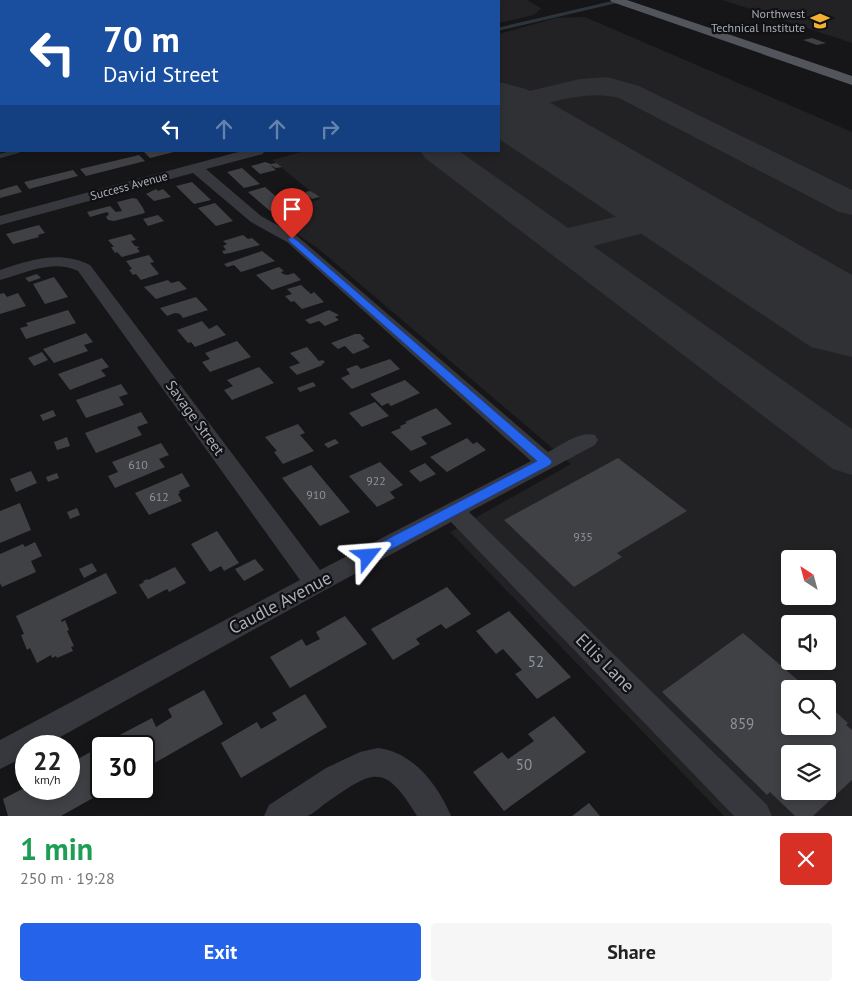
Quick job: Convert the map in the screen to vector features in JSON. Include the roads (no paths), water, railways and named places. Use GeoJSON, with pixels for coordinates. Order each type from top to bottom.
{"type":"FeatureCollection","features":[{"type":"Feature","properties":{"kind":"main road"},"geometry":{"type":"LineString","coordinates":[[616,0],[852,81]]}},
{"type":"Feature","properties":{"kind":"street","name":"Success Avenue"},"geometry":{"type":"LineString","coordinates":[[0,221],[254,152]]}},
{"type":"Feature","properties":{"kind":"street"},"geometry":{"type":"LineString","coordinates":[[196,168],[256,219],[292,239],[546,462]]}},
{"type":"Feature","properties":{"kind":"street","name":"Savage Street"},"geometry":{"type":"LineString","coordinates":[[0,275],[38,264],[67,261],[84,268],[316,582]]}},
{"type":"Feature","properties":{"kind":"street","name":"Caudle Avenue"},"geometry":{"type":"LineString","coordinates":[[0,756],[316,582],[588,440]]}},
{"type":"Feature","properties":{"kind":"street","name":"Ellis Lane"},"geometry":{"type":"LineString","coordinates":[[453,510],[756,816]]}},
{"type":"Feature","properties":{"kind":"street"},"geometry":{"type":"LineString","coordinates":[[280,816],[355,768],[372,763],[386,763],[400,770],[435,816]]}},
{"type":"Feature","properties":{"kind":"waterway"},"geometry":{"type":"LineString","coordinates":[[500,29],[623,0]]}},
{"type":"Feature","properties":{"kind":"waterway"},"geometry":{"type":"LineString","coordinates":[[0,156],[14,152]]}},
{"type":"Feature","properties":{"kind":"place","name":"Northwest Technical Institute"},"geometry":{"type":"Point","coordinates":[820,21]}}]}
